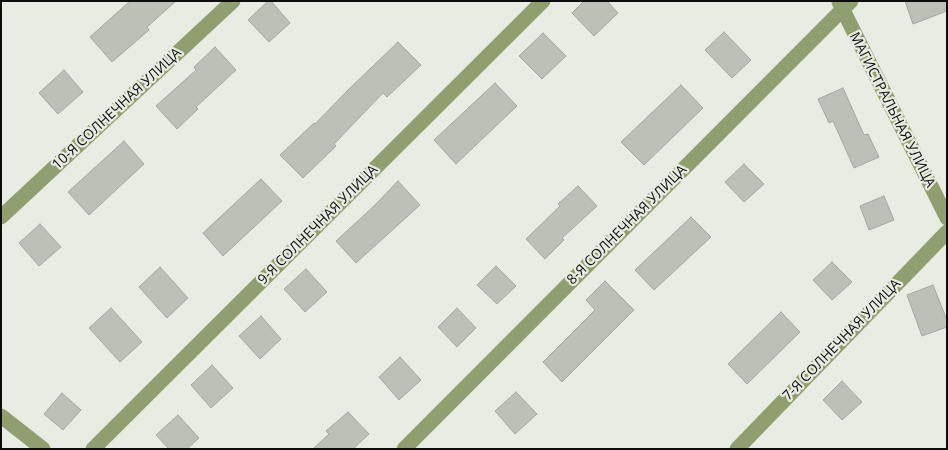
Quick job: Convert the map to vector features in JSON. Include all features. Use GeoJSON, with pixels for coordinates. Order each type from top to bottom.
{"type":"FeatureCollection","features":[{"type":"Feature","properties":{"kind":"street","name":"10-Я СОЛНЕЧНАЯ УЛИЦА"},"geometry":{"type":"LineString","coordinates":[[1,217],[233,1]]}},
{"type":"Feature","properties":{"kind":"street","name":"9-Я СОЛНЕЧНАЯ УЛИЦА"},"geometry":{"type":"LineString","coordinates":[[93,449],[543,1]]}},
{"type":"Feature","properties":{"kind":"street","name":"МАГИСТРАЛЬНАЯ УЛИЦА"},"geometry":{"type":"LineString","coordinates":[[844,4],[947,218]]}},
{"type":"Feature","properties":{"kind":"street","name":"8-Я СОЛНЕЧНАЯ УЛИЦА"},"geometry":{"type":"LineString","coordinates":[[404,449],[844,4]]}},
{"type":"Feature","properties":{"kind":"street","name":"7-Я СОЛНЕЧНАЯ УЛИЦА"},"geometry":{"type":"LineString","coordinates":[[737,449],[947,232]]}},
{"type":"Feature","properties":{"kind":"street"},"geometry":{"type":"LineString","coordinates":[[1,416],[43,449]]}},
{"type":"Feature","properties":{"kind":"building"},"geometry":{"type":"Polygon","coordinates":[[[130,1],[176,1],[147,27],[149,30],[112,62],[90,37],[130,1]]]}},
{"type":"Feature","properties":{"kind":"building"},"geometry":{"type":"Polygon","coordinates":[[[268,1],[271,1],[290,23],[269,42],[248,20],[268,1]]]}},
{"type":"Feature","properties":{"kind":"building"},"geometry":{"type":"Polygon","coordinates":[[[584,1],[607,1],[618,13],[594,36],[572,13],[584,1]]]}},
{"type":"Feature","properties":{"kind":"building"},"geometry":{"type":"Polygon","coordinates":[[[905,1],[947,1],[947,11],[913,24],[905,1]]]}},
{"type":"Feature","properties":{"kind":"building"},"geometry":{"type":"Polygon","coordinates":[[[724,32],[751,60],[732,78],[705,50],[724,32]]]}},
{"type":"Feature","properties":{"kind":"building"},"geometry":{"type":"Polygon","coordinates":[[[543,33],[566,56],[542,79],[519,56],[543,33]]]}},
{"type":"Feature","properties":{"kind":"building"},"geometry":{"type":"Polygon","coordinates":[[[398,42],[421,65],[387,97],[383,93],[334,144],[336,146],[303,178],[280,155],[315,124],[398,42]]]}},
{"type":"Feature","properties":{"kind":"building"},"geometry":{"type":"Polygon","coordinates":[[[215,47],[236,70],[196,107],[198,109],[177,129],[156,106],[196,70],[194,67],[215,47]]]}},
{"type":"Feature","properties":{"kind":"building"},"geometry":{"type":"Polygon","coordinates":[[[64,70],[83,92],[58,114],[39,93],[64,70]]]}},
{"type":"Feature","properties":{"kind":"building"},"geometry":{"type":"Polygon","coordinates":[[[495,83],[517,106],[456,164],[434,140],[495,83]]]}},
{"type":"Feature","properties":{"kind":"building"},"geometry":{"type":"Polygon","coordinates":[[[681,85],[703,108],[644,165],[621,142],[681,85]]]}},
{"type":"Feature","properties":{"kind":"building"},"geometry":{"type":"Polygon","coordinates":[[[843,88],[864,135],[868,134],[879,157],[854,168],[833,121],[829,123],[818,99],[843,88]]]}},
{"type":"Feature","properties":{"kind":"building"},"geometry":{"type":"Polygon","coordinates":[[[124,141],[144,164],[89,215],[68,192],[124,141]]]}},
{"type":"Feature","properties":{"kind":"building"},"geometry":{"type":"Polygon","coordinates":[[[744,164],[764,184],[744,202],[725,182],[744,164]]]}},
{"type":"Feature","properties":{"kind":"building"},"geometry":{"type":"Polygon","coordinates":[[[261,179],[282,201],[223,256],[203,233],[261,179]]]}},
{"type":"Feature","properties":{"kind":"building"},"geometry":{"type":"Polygon","coordinates":[[[398,181],[420,205],[356,263],[336,241],[398,181]]]}},
{"type":"Feature","properties":{"kind":"building"},"geometry":{"type":"Polygon","coordinates":[[[578,186],[597,206],[562,238],[564,240],[545,259],[526,239],[560,206],[558,204],[578,186]]]}},
{"type":"Feature","properties":{"kind":"building"},"geometry":{"type":"Polygon","coordinates":[[[884,196],[894,220],[869,230],[860,206],[884,196]]]}},
{"type":"Feature","properties":{"kind":"building"},"geometry":{"type":"Polygon","coordinates":[[[691,217],[711,237],[654,290],[635,270],[691,217]]]}},
{"type":"Feature","properties":{"kind":"building"},"geometry":{"type":"Polygon","coordinates":[[[40,224],[61,247],[39,266],[19,243],[40,224]]]}},
{"type":"Feature","properties":{"kind":"building"},"geometry":{"type":"Polygon","coordinates":[[[832,262],[852,282],[832,300],[813,280],[832,262]]]}},
{"type":"Feature","properties":{"kind":"building"},"geometry":{"type":"Polygon","coordinates":[[[496,266],[516,286],[497,304],[477,285],[496,266]]]}},
{"type":"Feature","properties":{"kind":"building"},"geometry":{"type":"Polygon","coordinates":[[[160,267],[188,298],[167,318],[139,287],[160,267]]]}},
{"type":"Feature","properties":{"kind":"building"},"geometry":{"type":"Polygon","coordinates":[[[306,269],[327,292],[305,312],[284,289],[306,269]]]}},
{"type":"Feature","properties":{"kind":"building"},"geometry":{"type":"Polygon","coordinates":[[[605,281],[634,310],[562,382],[543,362],[595,310],[586,300],[605,281]]]}},
{"type":"Feature","properties":{"kind":"building"},"geometry":{"type":"Polygon","coordinates":[[[933,285],[947,320],[947,327],[922,336],[907,295],[933,285]]]}},
{"type":"Feature","properties":{"kind":"building"},"geometry":{"type":"Polygon","coordinates":[[[111,308],[142,342],[120,362],[89,328],[111,308]]]}},
{"type":"Feature","properties":{"kind":"building"},"geometry":{"type":"Polygon","coordinates":[[[457,308],[476,328],[457,347],[438,327],[457,308]]]}},
{"type":"Feature","properties":{"kind":"building"},"geometry":{"type":"Polygon","coordinates":[[[781,312],[800,332],[747,384],[728,364],[781,312]]]}},
{"type":"Feature","properties":{"kind":"building"},"geometry":{"type":"Polygon","coordinates":[[[261,316],[281,339],[260,359],[239,336],[261,316]]]}},
{"type":"Feature","properties":{"kind":"building"},"geometry":{"type":"Polygon","coordinates":[[[400,357],[421,380],[399,400],[379,377],[400,357]]]}},
{"type":"Feature","properties":{"kind":"building"},"geometry":{"type":"Polygon","coordinates":[[[212,365],[233,388],[211,408],[191,385],[212,365]]]}},
{"type":"Feature","properties":{"kind":"building"},"geometry":{"type":"Polygon","coordinates":[[[842,381],[862,402],[842,420],[823,400],[842,381]]]}},
{"type":"Feature","properties":{"kind":"building"},"geometry":{"type":"Polygon","coordinates":[[[516,392],[537,414],[515,434],[495,411],[516,392]]]}},
{"type":"Feature","properties":{"kind":"building"},"geometry":{"type":"Polygon","coordinates":[[[62,393],[81,410],[63,430],[44,414],[62,393]]]}},
{"type":"Feature","properties":{"kind":"building"},"geometry":{"type":"Polygon","coordinates":[[[348,412],[369,434],[353,449],[313,449],[329,434],[326,431],[348,412]]]}},
{"type":"Feature","properties":{"kind":"building"},"geometry":{"type":"Polygon","coordinates":[[[178,415],[199,438],[187,449],[169,449],[156,435],[178,415]]]}}]}
